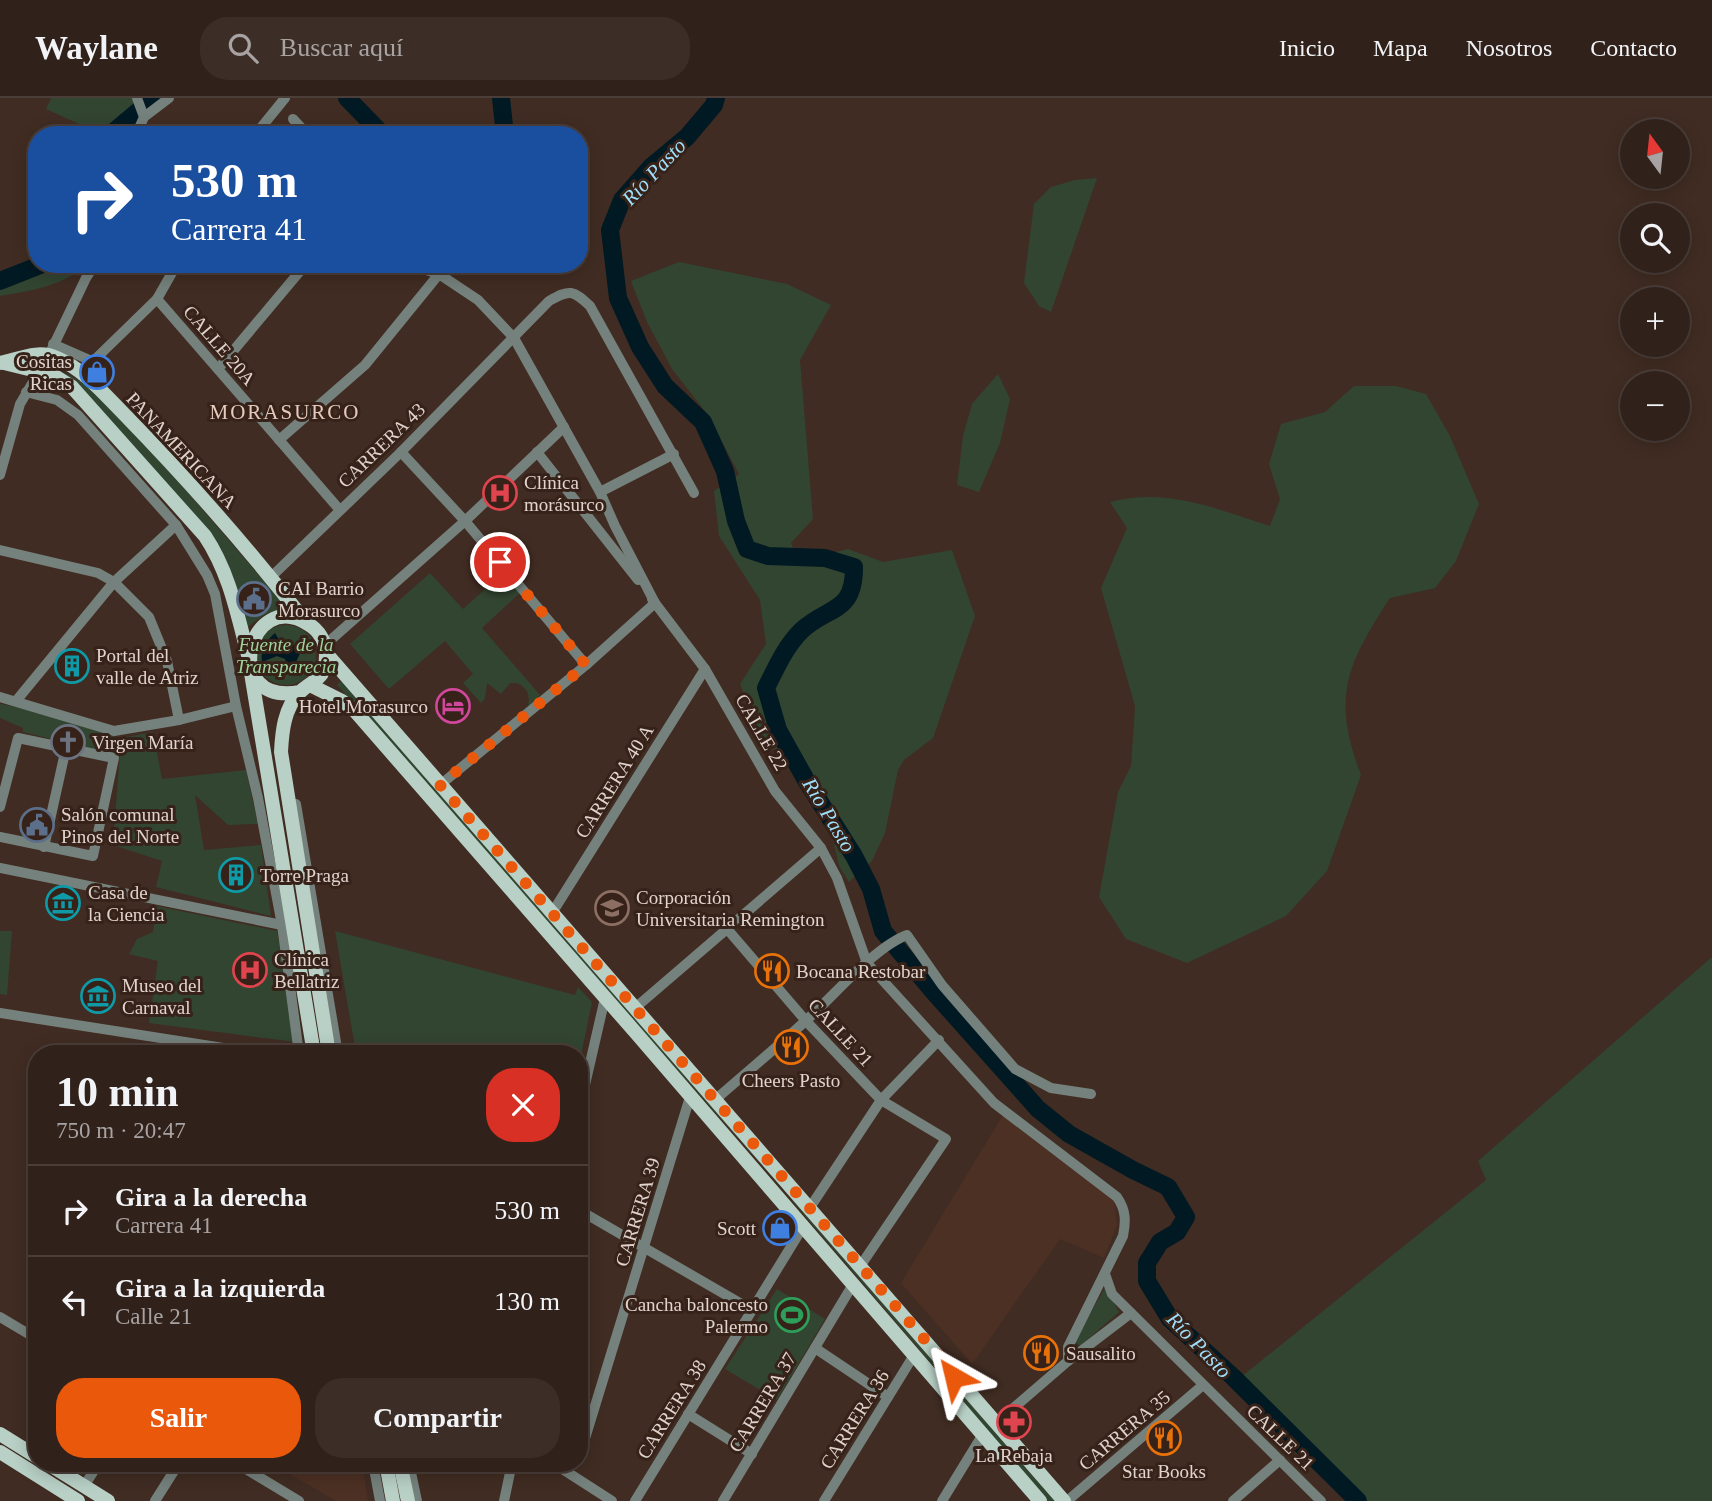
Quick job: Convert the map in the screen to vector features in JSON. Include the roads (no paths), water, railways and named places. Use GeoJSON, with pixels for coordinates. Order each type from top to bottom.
{"type":"FeatureCollection","features":[{"type":"Feature","properties":{"kind":"main road","name":"PANAMERICANA"},"geometry":{"type":"LineString","coordinates":[[1,363],[51,349],[82,372],[151,442],[271,577],[305,621]]}},
{"type":"Feature","properties":{"kind":"main road","name":"PANAMERICANA"},"geometry":{"type":"LineString","coordinates":[[1,363],[53,375],[72,387],[127,461],[205,536],[219,557],[229,582],[250,662],[265,797],[312,1045]]}},
{"type":"Feature","properties":{"kind":"main road"},"geometry":{"type":"LineString","coordinates":[[1040,1501],[354,710],[342,701],[306,689],[288,694],[276,693],[256,679],[250,662],[250,646],[262,626],[283,617],[305,621],[321,635],[326,649],[440,785],[1066,1501]]}},
{"type":"Feature","properties":{"kind":"main road"},"geometry":{"type":"LineString","coordinates":[[326,649],[325,665],[320,677],[290,707],[282,728],[281,752],[324,1000],[328,1045]]}},
{"type":"Feature","properties":{"kind":"main road"},"geometry":{"type":"LineString","coordinates":[[770,1190],[771,1179],[777,1176],[782,1178]]}},
{"type":"Feature","properties":{"kind":"main road"},"geometry":{"type":"LineString","coordinates":[[936,1379],[948,1383],[952,1381],[953,1372]]}},
{"type":"Feature","properties":{"kind":"main road"},"geometry":{"type":"LineString","coordinates":[[0,1434],[28,1451]]}},
{"type":"Feature","properties":{"kind":"main road"},"geometry":{"type":"LineString","coordinates":[[0,1452],[28,1470]]}},
{"type":"Feature","properties":{"kind":"main road"},"geometry":{"type":"LineString","coordinates":[[32,1472],[78,1501]]}},
{"type":"Feature","properties":{"kind":"main road"},"geometry":{"type":"LineString","coordinates":[[61,1472],[108,1501]]}},
{"type":"Feature","properties":{"kind":"main road"},"geometry":{"type":"LineString","coordinates":[[388,1472],[393,1501]]}},
{"type":"Feature","properties":{"kind":"main road"},"geometry":{"type":"LineString","coordinates":[[402,1472],[408,1501]]}},
{"type":"Feature","properties":{"kind":"main road"},"geometry":{"type":"LineString","coordinates":[[1027,1486],[1030,1478],[1040,1474]]}},
{"type":"Feature","properties":{"kind":"street"},"geometry":{"type":"LineString","coordinates":[[136,98],[143,113]]}},
{"type":"Feature","properties":{"kind":"street"},"geometry":{"type":"LineString","coordinates":[[139,126],[143,113],[169,98]]}},
{"type":"Feature","properties":{"kind":"street"},"geometry":{"type":"LineString","coordinates":[[262,126],[285,98]]}},
{"type":"Feature","properties":{"kind":"street"},"geometry":{"type":"LineString","coordinates":[[293,119],[300,126]]}},
{"type":"Feature","properties":{"kind":"street"},"geometry":{"type":"LineString","coordinates":[[0,475],[20,404],[89,273]]}},
{"type":"Feature","properties":{"kind":"street"},"geometry":{"type":"LineString","coordinates":[[82,372],[157,299],[172,273]]}},
{"type":"Feature","properties":{"kind":"street"},"geometry":{"type":"LineString","coordinates":[[218,369],[298,273]]}},
{"type":"Feature","properties":{"kind":"street","name":"CALLE 22"},"geometry":{"type":"LineString","coordinates":[[436,273],[478,300],[514,338],[600,492],[655,603],[705,669],[775,790],[821,848],[837,878],[871,959],[994,1103],[1117,1197],[1122,1205],[1125,1224],[1123,1236],[1105,1274]]}},
{"type":"Feature","properties":{"kind":"street"},"geometry":{"type":"LineString","coordinates":[[279,440],[365,365],[439,274]]}},
{"type":"Feature","properties":{"kind":"street","name":"CARRERA 43"},"geometry":{"type":"LineString","coordinates":[[271,577],[401,452],[549,301],[569,292],[576,293],[590,306],[674,454]]}},
{"type":"Feature","properties":{"kind":"street","name":"CALLE 20A"},"geometry":{"type":"LineString","coordinates":[[157,299],[339,509]]}},
{"type":"Feature","properties":{"kind":"street"},"geometry":{"type":"LineString","coordinates":[[51,349],[94,362]]}},
{"type":"Feature","properties":{"kind":"street"},"geometry":{"type":"LineString","coordinates":[[26,392],[57,400],[78,415],[127,461],[176,525],[207,575],[215,594],[236,706],[265,797],[298,1045]]}},
{"type":"Feature","properties":{"kind":"street"},"geometry":{"type":"LineString","coordinates":[[326,649],[564,427]]}},
{"type":"Feature","properties":{"kind":"street"},"geometry":{"type":"LineString","coordinates":[[401,452],[465,521],[586,665]]}},
{"type":"Feature","properties":{"kind":"street"},"geometry":{"type":"LineString","coordinates":[[440,785],[586,665],[655,603],[537,452]]}},
{"type":"Feature","properties":{"kind":"street"},"geometry":{"type":"LineString","coordinates":[[600,492],[674,454],[694,493]]}},
{"type":"Feature","properties":{"kind":"street"},"geometry":{"type":"LineString","coordinates":[[16,701],[114,582],[176,525]]}},
{"type":"Feature","properties":{"kind":"street"},"geometry":{"type":"LineString","coordinates":[[0,550],[98,573],[114,582],[149,617],[167,661],[179,720]]}},
{"type":"Feature","properties":{"kind":"street","name":"CARRERA 40 A"},"geometry":{"type":"LineString","coordinates":[[552,913],[705,669]]}},
{"type":"Feature","properties":{"kind":"street"},"geometry":{"type":"LineString","coordinates":[[0,698],[114,731],[179,720],[236,706]]}},
{"type":"Feature","properties":{"kind":"street"},"geometry":{"type":"LineString","coordinates":[[0,807],[18,737],[114,758],[93,856],[0,837]]}},
{"type":"Feature","properties":{"kind":"street"},"geometry":{"type":"LineString","coordinates":[[44,847],[66,748]]}},
{"type":"Feature","properties":{"kind":"street"},"geometry":{"type":"LineString","coordinates":[[635,1009],[821,848]]}},
{"type":"Feature","properties":{"kind":"street"},"geometry":{"type":"LineString","coordinates":[[0,868],[282,925]]}},
{"type":"Feature","properties":{"kind":"street","name":"CALLE 21"},"geometry":{"type":"LineString","coordinates":[[728,930],[806,1021],[881,1100],[946,1139],[861,1265]]}},
{"type":"Feature","properties":{"kind":"street"},"geometry":{"type":"LineString","coordinates":[[716,1099],[806,1021],[893,940],[907,935],[942,985],[1015,1069],[1051,1088],[1091,1094]]}},
{"type":"Feature","properties":{"kind":"street"},"geometry":{"type":"LineString","coordinates":[[588,1072],[605,998]]}},
{"type":"Feature","properties":{"kind":"street"},"geometry":{"type":"LineString","coordinates":[[324,1000],[336,1045]]}},
{"type":"Feature","properties":{"kind":"street"},"geometry":{"type":"LineString","coordinates":[[0,1013],[204,1045]]}},
{"type":"Feature","properties":{"kind":"street"},"geometry":{"type":"LineString","coordinates":[[809,1209],[881,1100],[942,1044]]}},
{"type":"Feature","properties":{"kind":"street","name":"CARRERA 39"},"geometry":{"type":"LineString","coordinates":[[588,1429],[690,1097]]}},
{"type":"Feature","properties":{"kind":"street"},"geometry":{"type":"LineString","coordinates":[[588,1215],[752,1310]]}},
{"type":"Feature","properties":{"kind":"street","name":"CARRERA 38"},"geometry":{"type":"LineString","coordinates":[[635,1501],[803,1227]]}},
{"type":"Feature","properties":{"kind":"street"},"geometry":{"type":"LineString","coordinates":[[1068,1361],[1068,1347],[1105,1274]]}},
{"type":"Feature","properties":{"kind":"street","name":"CALLE 21"},"geometry":{"type":"LineString","coordinates":[[1105,1274],[1112,1294],[1321,1501]]}},
{"type":"Feature","properties":{"kind":"street","name":"CARRERA 37"},"geometry":{"type":"LineString","coordinates":[[723,1501],[852,1286]]}},
{"type":"Feature","properties":{"kind":"street"},"geometry":{"type":"LineString","coordinates":[[996,1423],[1068,1361],[1131,1313]]}},
{"type":"Feature","properties":{"kind":"street"},"geometry":{"type":"LineString","coordinates":[[0,1317],[28,1334]]}},
{"type":"Feature","properties":{"kind":"street"},"geometry":{"type":"LineString","coordinates":[[815,1348],[888,1397]]}},
{"type":"Feature","properties":{"kind":"street","name":"CARRERA 36"},"geometry":{"type":"LineString","coordinates":[[824,1501],[914,1355]]}},
{"type":"Feature","properties":{"kind":"street","name":"CARRERA 35"},"geometry":{"type":"LineString","coordinates":[[1066,1501],[1203,1385]]}},
{"type":"Feature","properties":{"kind":"street"},"geometry":{"type":"LineString","coordinates":[[688,1414],[752,1454]]}},
{"type":"Feature","properties":{"kind":"street"},"geometry":{"type":"LineString","coordinates":[[942,1501],[984,1434]]}},
{"type":"Feature","properties":{"kind":"street"},"geometry":{"type":"LineString","coordinates":[[1233,1501],[1280,1460]]}},
{"type":"Feature","properties":{"kind":"street"},"geometry":{"type":"LineString","coordinates":[[84,1486],[93,1472]]}},
{"type":"Feature","properties":{"kind":"street"},"geometry":{"type":"LineString","coordinates":[[155,1501],[173,1472]]}},
{"type":"Feature","properties":{"kind":"street"},"geometry":{"type":"LineString","coordinates":[[251,1472],[299,1501]]}},
{"type":"Feature","properties":{"kind":"street"},"geometry":{"type":"LineString","coordinates":[[375,1472],[380,1501]]}},
{"type":"Feature","properties":{"kind":"street"},"geometry":{"type":"LineString","coordinates":[[412,1472],[417,1501]]}},
{"type":"Feature","properties":{"kind":"street"},"geometry":{"type":"LineString","coordinates":[[504,1501],[510,1472]]}},
{"type":"Feature","properties":{"kind":"street"},"geometry":{"type":"LineString","coordinates":[[567,1472],[612,1501]]}},
{"type":"Feature","properties":{"kind":"street"},"geometry":{"type":"LineString","coordinates":[[574,1476],[575,1472]]}},
{"type":"Feature","properties":{"kind":"water"},"geometry":{"type":"Polygon","coordinates":[[[275,633],[285,650],[297,642],[302,642],[296,662],[287,665],[285,659],[277,656],[262,662],[264,646],[275,633]]]}},
{"type":"Feature","properties":{"kind":"waterway","name":"Río Pasto"},"geometry":{"type":"LineString","coordinates":[[121,126],[154,98]]}},
{"type":"Feature","properties":{"kind":"waterway","name":"Río Pasto"},"geometry":{"type":"LineString","coordinates":[[347,98],[374,126]]}},
{"type":"Feature","properties":{"kind":"waterway","name":"Río Pasto"},"geometry":{"type":"LineString","coordinates":[[501,98],[504,126]]}},
{"type":"Feature","properties":{"kind":"waterway","name":"Río Pasto"},"geometry":{"type":"LineString","coordinates":[[716,98],[714,105],[687,137],[651,167],[622,200],[610,230],[618,298],[640,347],[665,386],[703,422],[725,471],[736,521],[747,549],[768,556],[825,558],[854,567],[850,594],[838,607],[811,623],[795,637],[766,688],[778,730],[854,856],[871,889],[883,931],[932,990],[1038,1109],[1069,1134],[1168,1187],[1186,1217],[1177,1232],[1160,1242],[1147,1263],[1147,1281],[1170,1319],[1233,1377],[1358,1501]]}},
{"type":"Feature","properties":{"kind":"waterway","name":"Río Pasto"},"geometry":{"type":"LineString","coordinates":[[0,281],[28,270]]}},
{"type":"Feature","properties":{"kind":"place","name":"Cositas Ricas"},"geometry":{"type":"Point","coordinates":[97,372]}},
{"type":"Feature","properties":{"kind":"place","name":"Clínica morásurco"},"geometry":{"type":"Point","coordinates":[500,493]}},
{"type":"Feature","properties":{"kind":"place","name":"CAI Barrio Morasurco"},"geometry":{"type":"Point","coordinates":[254,599]}},
{"type":"Feature","properties":{"kind":"place","name":"Portal del valle de Atriz"},"geometry":{"type":"Point","coordinates":[72,666]}},
{"type":"Feature","properties":{"kind":"place","name":"Hotel Morasurco"},"geometry":{"type":"Point","coordinates":[453,706]}},
{"type":"Feature","properties":{"kind":"place","name":"Virgen María"},"geometry":{"type":"Point","coordinates":[68,742]}},
{"type":"Feature","properties":{"kind":"place","name":"Salón comunal Pinos del Norte"},"geometry":{"type":"Point","coordinates":[37,825]}},
{"type":"Feature","properties":{"kind":"place","name":"Torre Praga"},"geometry":{"type":"Point","coordinates":[236,875]}},
{"type":"Feature","properties":{"kind":"place","name":"Casa de la Ciencia"},"geometry":{"type":"Point","coordinates":[63,903]}},
{"type":"Feature","properties":{"kind":"place","name":"Corporación Universitaria Remington"},"geometry":{"type":"Point","coordinates":[612,908]}},
{"type":"Feature","properties":{"kind":"place","name":"Clínica Bellatriz"},"geometry":{"type":"Point","coordinates":[250,970]}},
{"type":"Feature","properties":{"kind":"place","name":"Bocana Restobar"},"geometry":{"type":"Point","coordinates":[772,971]}},
{"type":"Feature","properties":{"kind":"place","name":"Museo del Carnaval"},"geometry":{"type":"Point","coordinates":[98,996]}},
{"type":"Feature","properties":{"kind":"place","name":"Cheers Pasto"},"geometry":{"type":"Point","coordinates":[791,1047]}},
{"type":"Feature","properties":{"kind":"place","name":"Scott"},"geometry":{"type":"Point","coordinates":[780,1228]}},
{"type":"Feature","properties":{"kind":"place","name":"Cancha baloncesto Palermo"},"geometry":{"type":"Point","coordinates":[792,1315]}},
{"type":"Feature","properties":{"kind":"place","name":"Sausalito"},"geometry":{"type":"Point","coordinates":[1041,1353]}},
{"type":"Feature","properties":{"kind":"place","name":"La Rebaja"},"geometry":{"type":"Point","coordinates":[1014,1422]}},
{"type":"Feature","properties":{"kind":"place","name":"Star Books"},"geometry":{"type":"Point","coordinates":[1164,1438]}},
{"type":"Feature","properties":{"kind":"district","name":"MORASURCO"},"geometry":{"type":"Point","coordinates":[285,412]}},
{"type":"Feature","properties":{"kind":"park label","name":"Fuente de la Transparecia"},"geometry":{"type":"Point","coordinates":[286,655]}}]}
